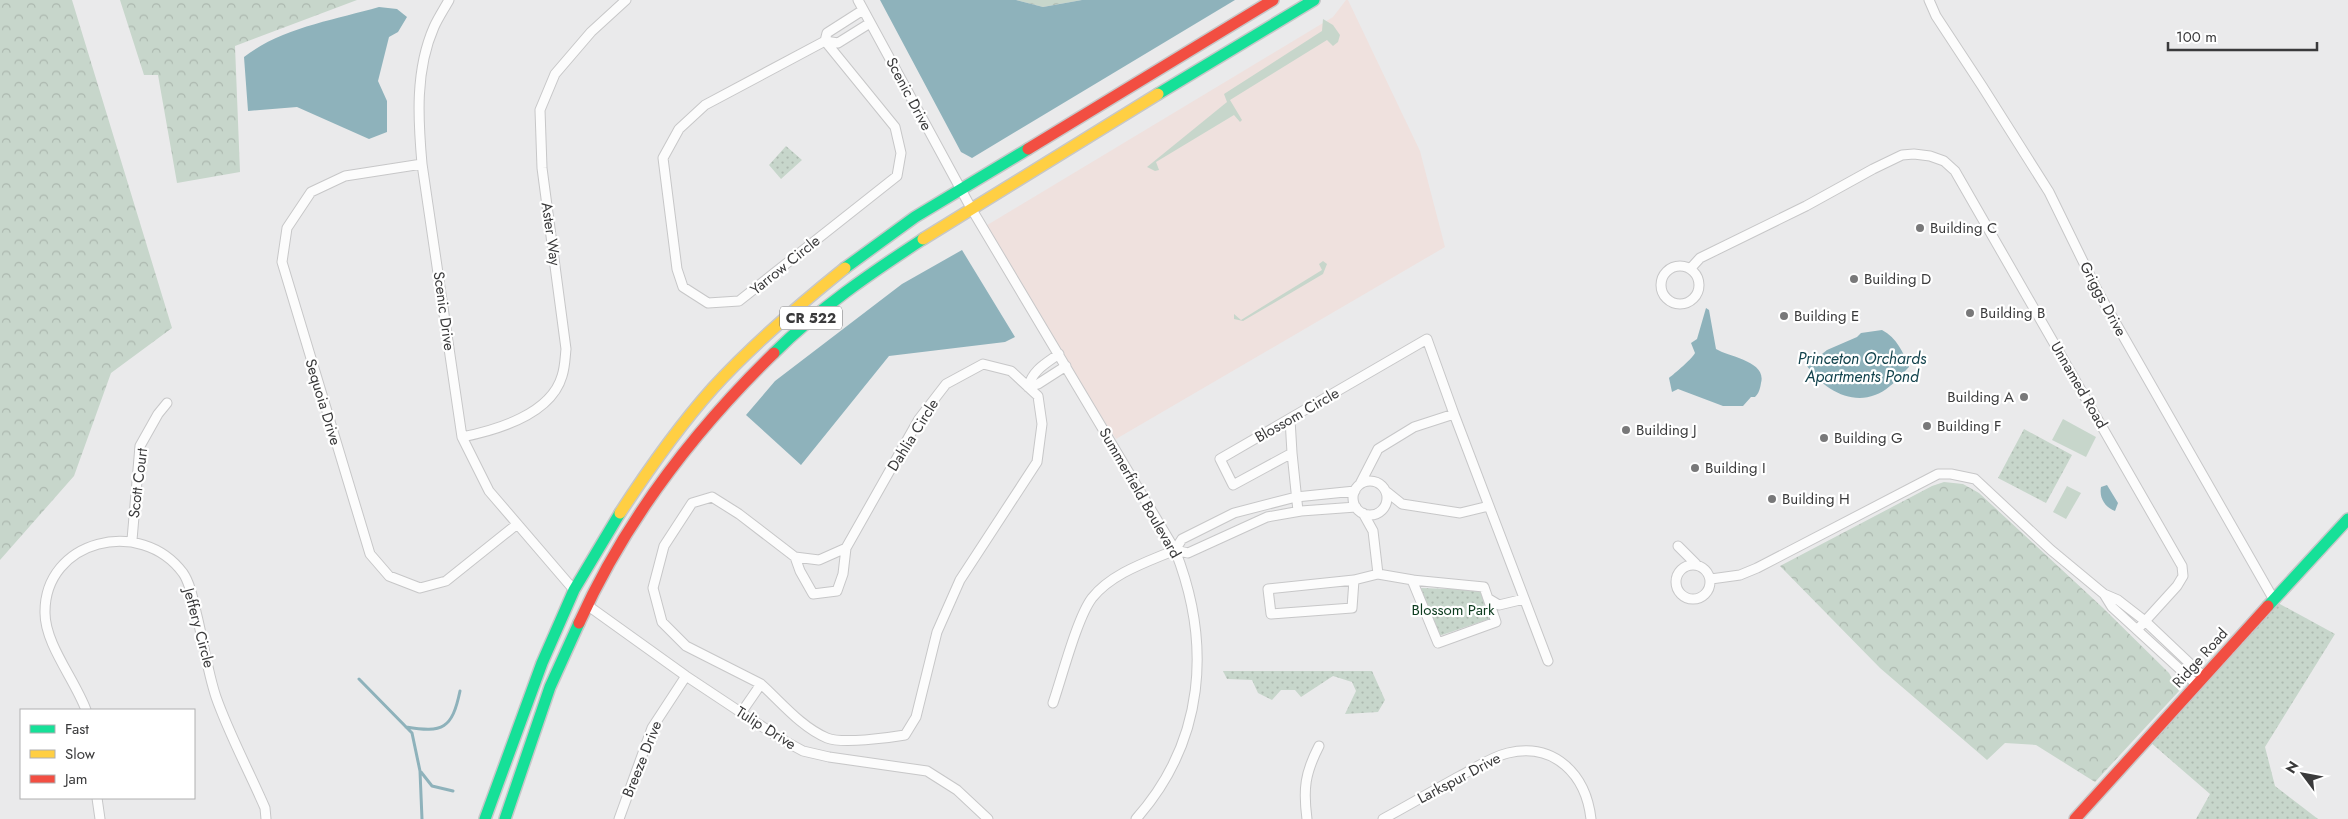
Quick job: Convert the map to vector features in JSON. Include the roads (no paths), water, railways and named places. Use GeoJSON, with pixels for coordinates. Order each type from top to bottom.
{"type":"FeatureCollection","features":[{"type":"Feature","properties":{"kind":"main road","name":"CR 522"},"geometry":{"type":"LineString","coordinates":[[485,819],[542,663],[574,590],[598,548],[646,473],[713,388],[795,309],[853,261],[960,189],[1273,0]]}},
{"type":"Feature","properties":{"kind":"main road","name":"CR 522"},"geometry":{"type":"LineString","coordinates":[[505,819],[550,687],[587,605],[637,515],[691,442],[749,377],[802,325],[882,266],[971,208],[1314,0]]}},
{"type":"Feature","properties":{"kind":"main road","name":"Ridge Road"},"geometry":{"type":"LineString","coordinates":[[2075,819],[2348,520]]}},
{"type":"Feature","properties":{"kind":"street","name":"Scenic Drive"},"geometry":{"type":"LineString","coordinates":[[449,0],[433,27],[420,73],[420,134],[422,164],[462,437],[489,491],[516,525],[574,590]]}},
{"type":"Feature","properties":{"kind":"street","name":"Aster Way"},"geometry":{"type":"LineString","coordinates":[[462,437],[522,418],[544,404],[562,377],[566,349],[542,168],[540,110],[555,74],[591,32],[626,0]]}},
{"type":"Feature","properties":{"kind":"street","name":"Scenic Drive"},"geometry":{"type":"LineString","coordinates":[[858,0],[960,189]]}},
{"type":"Feature","properties":{"kind":"street","name":"Griggs Drive"},"geometry":{"type":"LineString","coordinates":[[1929,0],[1936,16],[2049,192],[2098,292],[2274,600]]}},
{"type":"Feature","properties":{"kind":"street","name":"Yarrow Circle"},"geometry":{"type":"LineString","coordinates":[[825,42],[827,33],[863,10]]}},
{"type":"Feature","properties":{"kind":"street","name":"Yarrow Circle"},"geometry":{"type":"LineString","coordinates":[[825,42],[895,127],[901,153],[897,176],[739,302],[708,303],[683,288],[676,268],[664,158],[679,129],[705,105],[825,42],[838,43],[870,23]]}},
{"type":"Feature","properties":{"kind":"street","name":"Unnamed Road"},"geometry":{"type":"LineString","coordinates":[[1690,269],[1700,258],[1806,206],[1902,155],[1921,154],[1944,161],[1955,172],[2182,566],[2183,576],[2177,586],[2137,630]]}},
{"type":"Feature","properties":{"kind":"street","name":"Sequoia Drive"},"geometry":{"type":"LineString","coordinates":[[422,164],[345,176],[311,192],[288,228],[282,262],[370,554],[389,576],[420,588],[446,582],[516,525]]}},
{"type":"Feature","properties":{"kind":"street","name":"Summerfield Boulevard"},"geometry":{"type":"LineString","coordinates":[[960,189],[1175,550],[1190,595],[1198,643],[1193,710],[1182,744],[1167,777],[1149,804],[1136,819]]}},
{"type":"Feature","properties":{"kind":"street"},"geometry":{"type":"LineString","coordinates":[[1677,267],[1690,269],[1697,279],[1698,290],[1695,296],[1686,303],[1674,303],[1668,300],[1662,290],[1663,278],[1666,272],[1677,267]]}},
{"type":"Feature","properties":{"kind":"street","name":"Blossom Circle"},"geometry":{"type":"LineString","coordinates":[[1298,511],[1292,454],[1233,485],[1220,459],[1427,339],[1548,661]]}},
{"type":"Feature","properties":{"kind":"street"},"geometry":{"type":"LineString","coordinates":[[1028,387],[1031,377],[1037,369],[1059,354]]}},
{"type":"Feature","properties":{"kind":"street","name":"Dahlia Circle"},"geometry":{"type":"LineString","coordinates":[[795,557],[739,514],[712,497],[692,503],[664,546],[653,588],[662,622],[686,646],[761,684],[804,723],[828,738],[878,740],[904,735],[916,716],[937,632],[960,580],[1037,462],[1042,424],[1038,396],[1011,371],[983,364],[946,384],[919,419],[846,548]]}},
{"type":"Feature","properties":{"kind":"street"},"geometry":{"type":"LineString","coordinates":[[1028,387],[1038,384],[1066,366]]}},
{"type":"Feature","properties":{"kind":"street","name":"Scott Court"},"geometry":{"type":"LineString","coordinates":[[132,540],[140,446],[158,414],[167,403]]}},
{"type":"Feature","properties":{"kind":"street"},"geometry":{"type":"LineString","coordinates":[[1378,574],[1373,531],[1354,502],[1358,487],[1378,449],[1414,427],[1454,414]]}},
{"type":"Feature","properties":{"kind":"street"},"geometry":{"type":"LineString","coordinates":[[1290,419],[1292,454]]}},
{"type":"Feature","properties":{"kind":"street"},"geometry":{"type":"LineString","coordinates":[[1369,465],[1377,482],[1402,504]]}},
{"type":"Feature","properties":{"kind":"street"},"geometry":{"type":"LineString","coordinates":[[1712,579],[1740,574],[1757,568],[1926,479],[1938,474],[1951,474],[1975,479],[2051,550],[2104,594],[2118,600],[2145,621],[2200,680]]}},
{"type":"Feature","properties":{"kind":"street"},"geometry":{"type":"LineString","coordinates":[[1053,702],[1084,614],[1092,599],[1102,588],[1118,577],[1175,550],[1182,539],[1234,514],[1296,497],[1358,487],[1367,481],[1377,482]]}},
{"type":"Feature","properties":{"kind":"street"},"geometry":{"type":"LineString","coordinates":[[1373,531],[1388,499],[1387,492]]}},
{"type":"Feature","properties":{"kind":"street"},"geometry":{"type":"LineString","coordinates":[[1175,550],[1188,553],[1267,518],[1298,511],[1359,510],[1372,515],[1402,504],[1460,513],[1489,506]]}},
{"type":"Feature","properties":{"kind":"street","name":"Jeffery Circle"},"geometry":{"type":"LineString","coordinates":[[86,709],[46,625],[45,613],[48,592],[64,564],[75,554],[87,548],[132,540],[150,545],[167,555],[184,574],[192,594],[216,696],[265,808],[266,819]]}},
{"type":"Feature","properties":{"kind":"street"},"geometry":{"type":"LineString","coordinates":[[1678,546],[1696,564],[1707,570],[1712,579],[1708,591],[1700,598],[1693,599],[1682,596],[1676,585],[1676,576],[1682,568],[1696,564]]}},
{"type":"Feature","properties":{"kind":"street"},"geometry":{"type":"LineString","coordinates":[[846,548],[843,574],[837,591],[813,594],[800,571],[795,557],[819,560],[846,548]]}},
{"type":"Feature","properties":{"kind":"street"},"geometry":{"type":"LineString","coordinates":[[1354,580],[1352,608],[1271,614],[1268,588],[1354,580],[1378,574],[1413,580],[1484,587],[1496,622],[1438,643],[1413,580]]}},
{"type":"Feature","properties":{"kind":"street"},"geometry":{"type":"LineString","coordinates":[[2104,594],[2112,607],[2137,630],[2200,680]]}},
{"type":"Feature","properties":{"kind":"street"},"geometry":{"type":"LineString","coordinates":[[1489,599],[1500,605],[1524,599]]}},
{"type":"Feature","properties":{"kind":"street","name":"Tulip Drive"},"geometry":{"type":"LineString","coordinates":[[587,605],[686,676],[781,739],[803,751],[829,757],[927,771],[957,790],[988,819]]}},
{"type":"Feature","properties":{"kind":"street","name":"Breeze Drive"},"geometry":{"type":"LineString","coordinates":[[619,819],[652,728],[686,676]]}},
{"type":"Feature","properties":{"kind":"street"},"geometry":{"type":"LineString","coordinates":[[741,713],[761,684]]}},
{"type":"Feature","properties":{"kind":"street"},"geometry":{"type":"LineString","coordinates":[[1308,819],[1304,794],[1311,762],[1319,746]]}},
{"type":"Feature","properties":{"kind":"street","name":"Larkspur Drive"},"geometry":{"type":"LineString","coordinates":[[1383,819],[1482,763],[1505,753],[1523,751],[1546,755],[1559,760],[1569,768],[1579,779],[1585,791],[1591,819]]}},
{"type":"Feature","properties":{"kind":"street"},"geometry":{"type":"LineString","coordinates":[[97,799],[100,819]]}},
{"type":"Feature","properties":{"kind":"water"},"geometry":{"type":"Polygon","coordinates":[[[880,0],[1016,0],[1043,7],[1082,0],[1235,0],[972,158],[961,152],[880,0]]]}},
{"type":"Feature","properties":{"kind":"water"},"geometry":{"type":"Polygon","coordinates":[[[379,7],[397,9],[407,17],[398,32],[389,37],[378,81],[387,101],[387,132],[369,139],[297,107],[248,111],[244,57],[274,39],[291,32],[379,7]]]}},
{"type":"Feature","properties":{"kind":"water"},"geometry":{"type":"Polygon","coordinates":[[[962,250],[1015,337],[1005,342],[889,356],[801,465],[746,415],[775,381],[902,284],[962,250]]]}},
{"type":"Feature","properties":{"kind":"water"},"geometry":{"type":"Polygon","coordinates":[[[1706,308],[1709,310],[1716,349],[1753,365],[1761,376],[1759,391],[1755,397],[1751,397],[1743,406],[1723,406],[1678,389],[1672,392],[1669,378],[1694,355],[1691,343],[1697,339],[1706,308]]]}},
{"type":"Feature","properties":{"kind":"water","name":"Princeton Orchards Apartments Pond"},"geometry":{"type":"Polygon","coordinates":[[[1882,330],[1896,341],[1909,367],[1893,384],[1879,393],[1856,398],[1845,396],[1824,384],[1807,366],[1827,350],[1857,337],[1861,333],[1882,330]]]}},
{"type":"Feature","properties":{"kind":"water"},"geometry":{"type":"Polygon","coordinates":[[[2107,485],[2118,503],[2115,511],[2106,505],[2102,498],[2101,487],[2107,485]]]}},
{"type":"Feature","properties":{"kind":"waterway"},"geometry":{"type":"LineString","coordinates":[[359,679],[412,733],[420,771],[422,819]]}},
{"type":"Feature","properties":{"kind":"waterway"},"geometry":{"type":"LineString","coordinates":[[406,727],[429,729],[444,726],[453,714],[460,691]]}},
{"type":"Feature","properties":{"kind":"waterway"},"geometry":{"type":"LineString","coordinates":[[421,772],[432,786],[453,791]]}},
{"type":"Feature","properties":{"kind":"place","name":"Building C"},"geometry":{"type":"Point","coordinates":[1920,228]}},
{"type":"Feature","properties":{"kind":"place","name":"Building D"},"geometry":{"type":"Point","coordinates":[1854,279]}},
{"type":"Feature","properties":{"kind":"place","name":"Building B"},"geometry":{"type":"Point","coordinates":[1970,313]}},
{"type":"Feature","properties":{"kind":"place","name":"Building E"},"geometry":{"type":"Point","coordinates":[1784,316]}},
{"type":"Feature","properties":{"kind":"place","name":"Building A"},"geometry":{"type":"Point","coordinates":[2024,397]}},
{"type":"Feature","properties":{"kind":"place","name":"Building F"},"geometry":{"type":"Point","coordinates":[1927,426]}},
{"type":"Feature","properties":{"kind":"place","name":"Building J"},"geometry":{"type":"Point","coordinates":[1626,430]}},
{"type":"Feature","properties":{"kind":"place","name":"Building G"},"geometry":{"type":"Point","coordinates":[1824,438]}},
{"type":"Feature","properties":{"kind":"place","name":"Building I"},"geometry":{"type":"Point","coordinates":[1695,468]}},
{"type":"Feature","properties":{"kind":"place","name":"Building H"},"geometry":{"type":"Point","coordinates":[1772,499]}},
{"type":"Feature","properties":{"kind":"park label","name":"Blossom Park"},"geometry":{"type":"Point","coordinates":[1453,610]}}]}
